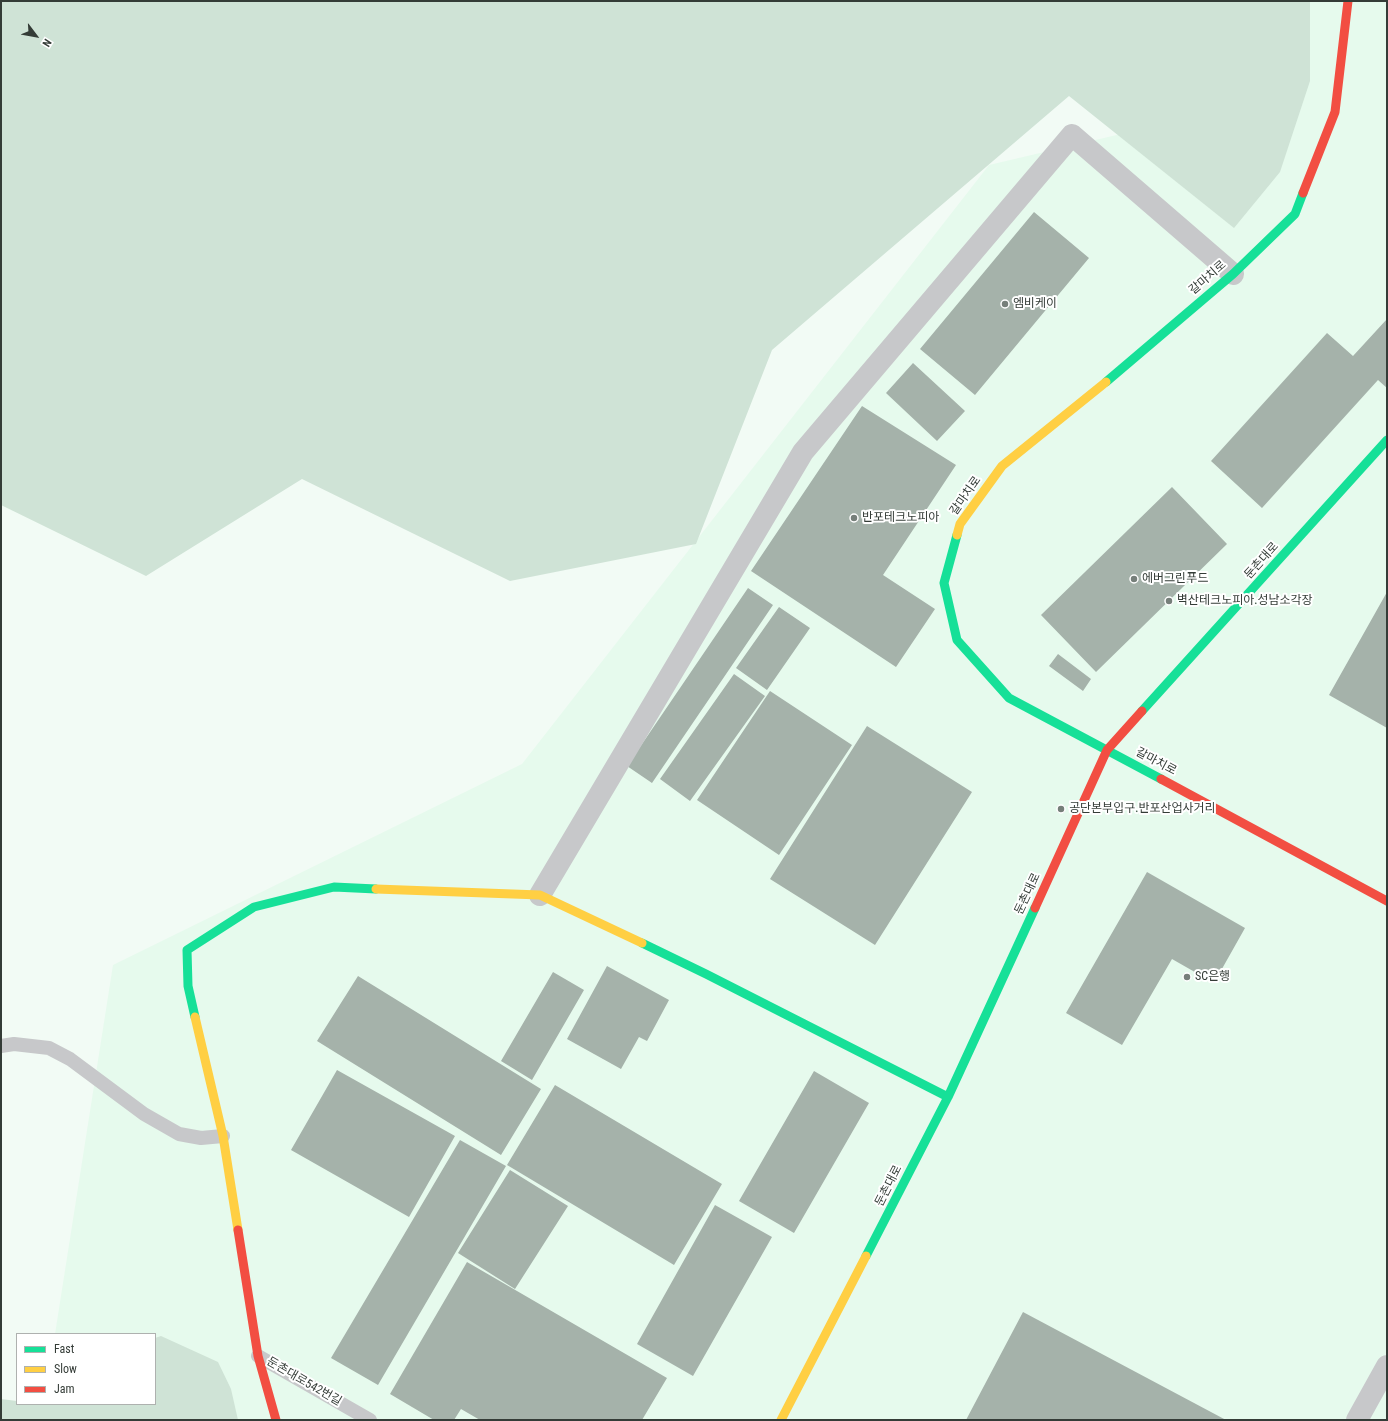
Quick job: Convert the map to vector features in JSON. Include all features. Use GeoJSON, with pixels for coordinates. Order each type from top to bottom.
{"type":"FeatureCollection","features":[{"type":"Feature","properties":{"kind":"street","name":"갈마치로"},"geometry":{"type":"LineString","coordinates":[[1348,1],[1336,112],[1295,214],[1233,274],[1132,360],[1002,466],[960,524],[944,583],[957,640],[1009,698],[1387,901]]}},
{"type":"Feature","properties":{"kind":"street"},"geometry":{"type":"LineString","coordinates":[[540,895],[802,452],[1072,135],[1233,274]]}},
{"type":"Feature","properties":{"kind":"street","name":"둔촌대로"},"geometry":{"type":"LineString","coordinates":[[781,1420],[948,1098],[1107,750],[1387,440]]}},
{"type":"Feature","properties":{"kind":"street"},"geometry":{"type":"LineString","coordinates":[[276,1420],[258,1356],[223,1136],[188,986],[188,950],[254,907],[334,887],[540,895],[706,974],[948,1098]]}},
{"type":"Feature","properties":{"kind":"street"},"geometry":{"type":"LineString","coordinates":[[1358,1420],[1387,1366]]}},
{"type":"Feature","properties":{"kind":"lane"},"geometry":{"type":"LineString","coordinates":[[1,1046],[14,1044],[49,1048],[70,1059],[144,1114],[179,1134],[201,1138],[223,1136]]}},
{"type":"Feature","properties":{"kind":"lane","name":"둔촌대로542번길"},"geometry":{"type":"LineString","coordinates":[[258,1356],[370,1420]]}},
{"type":"Feature","properties":{"kind":"shaded area"},"geometry":{"type":"Polygon","coordinates":[[[1,1],[1310,1],[1310,81],[1280,172],[1234,228],[1069,96],[772,350],[696,544],[510,581],[302,479],[146,576],[1,505],[1,1]]]}},
{"type":"Feature","properties":{"kind":"shaded area"},"geometry":{"type":"Polygon","coordinates":[[[1261,1],[1387,1],[1387,1420],[42,1420],[156,1405],[156,1333],[55,1333],[113,965],[522,764],[989,165],[1240,106],[1261,1]]]}},
{"type":"Feature","properties":{"kind":"shaded area"},"geometry":{"type":"Polygon","coordinates":[[[161,1336],[218,1362],[231,1389],[238,1420],[1,1420],[1,1399],[16,1401],[16,1405],[156,1405],[156,1338],[161,1336]]]}},
{"type":"Feature","properties":{"kind":"building","name":"엠비케이"},"geometry":{"type":"Polygon","coordinates":[[[1034,212],[1089,258],[975,395],[920,349],[1034,212]]]}},
{"type":"Feature","properties":{"kind":"building"},"geometry":{"type":"Polygon","coordinates":[[[1387,319],[1387,388],[1378,380],[1262,508],[1211,461],[1327,333],[1353,356],[1387,319]]]}},
{"type":"Feature","properties":{"kind":"building"},"geometry":{"type":"Polygon","coordinates":[[[913,363],[965,411],[937,441],[886,393],[913,363]]]}},
{"type":"Feature","properties":{"kind":"building","name":"반포테크노피아"},"geometry":{"type":"Polygon","coordinates":[[[862,406],[956,465],[883,575],[935,609],[896,667],[751,571],[862,406]]]}},
{"type":"Feature","properties":{"kind":"building","name":"에버그린푸드"},"geometry":{"type":"Polygon","coordinates":[[[1172,487],[1227,544],[1096,672],[1041,615],[1172,487]]]}},
{"type":"Feature","properties":{"kind":"building"},"geometry":{"type":"Polygon","coordinates":[[[748,588],[773,605],[652,783],[627,766],[748,588]]]}},
{"type":"Feature","properties":{"kind":"building"},"geometry":{"type":"Polygon","coordinates":[[[1387,592],[1387,728],[1329,695],[1387,592]]]}},
{"type":"Feature","properties":{"kind":"building"},"geometry":{"type":"Polygon","coordinates":[[[779,607],[810,628],[767,690],[736,668],[779,607]]]}},
{"type":"Feature","properties":{"kind":"building"},"geometry":{"type":"Polygon","coordinates":[[[1058,654],[1091,679],[1083,691],[1049,666],[1058,654]]]}},
{"type":"Feature","properties":{"kind":"building"},"geometry":{"type":"Polygon","coordinates":[[[734,674],[765,696],[690,801],[660,779],[734,674]]]}},
{"type":"Feature","properties":{"kind":"building"},"geometry":{"type":"Polygon","coordinates":[[[770,691],[852,745],[779,855],[697,800],[770,691]]]}},
{"type":"Feature","properties":{"kind":"building"},"geometry":{"type":"Polygon","coordinates":[[[867,726],[972,792],[875,945],[770,879],[867,726]]]}},
{"type":"Feature","properties":{"kind":"building"},"geometry":{"type":"Polygon","coordinates":[[[1147,872],[1245,928],[1214,983],[1172,959],[1122,1045],[1066,1013],[1147,872]]]}},
{"type":"Feature","properties":{"kind":"building"},"geometry":{"type":"Polygon","coordinates":[[[607,966],[669,1000],[647,1041],[639,1037],[621,1069],[567,1039],[607,966]]]}},
{"type":"Feature","properties":{"kind":"building"},"geometry":{"type":"Polygon","coordinates":[[[553,972],[584,990],[532,1080],[501,1061],[553,972]]]}},
{"type":"Feature","properties":{"kind":"building"},"geometry":{"type":"Polygon","coordinates":[[[358,976],[541,1089],[501,1155],[317,1041],[358,976]]]}},
{"type":"Feature","properties":{"kind":"building"},"geometry":{"type":"Polygon","coordinates":[[[337,1070],[455,1136],[409,1217],[291,1150],[337,1070]]]}},
{"type":"Feature","properties":{"kind":"building"},"geometry":{"type":"Polygon","coordinates":[[[814,1071],[869,1103],[794,1233],[739,1201],[814,1071]]]}},
{"type":"Feature","properties":{"kind":"building"},"geometry":{"type":"Polygon","coordinates":[[[555,1085],[722,1184],[674,1265],[507,1165],[555,1085]]]}},
{"type":"Feature","properties":{"kind":"building"},"geometry":{"type":"Polygon","coordinates":[[[460,1140],[506,1166],[378,1385],[331,1358],[460,1140]]]}},
{"type":"Feature","properties":{"kind":"building"},"geometry":{"type":"Polygon","coordinates":[[[510,1170],[568,1206],[515,1289],[458,1253],[510,1170]]]}},
{"type":"Feature","properties":{"kind":"building"},"geometry":{"type":"Polygon","coordinates":[[[715,1205],[772,1237],[693,1376],[637,1344],[715,1205]]]}},
{"type":"Feature","properties":{"kind":"building"},"geometry":{"type":"Polygon","coordinates":[[[467,1262],[667,1378],[642,1420],[480,1420],[461,1409],[454,1420],[434,1420],[390,1394],[467,1262]]]}},
{"type":"Feature","properties":{"kind":"building"},"geometry":{"type":"Polygon","coordinates":[[[1023,1312],[1226,1420],[966,1420],[1023,1312]]]}},
{"type":"Feature","properties":{"kind":"traffic: fast"},"geometry":{"type":"LineString","coordinates":[[1106,382],[1233,274],[1295,214],[1303,193]]}},
{"type":"Feature","properties":{"kind":"traffic: fast"},"geometry":{"type":"LineString","coordinates":[[1142,711],[1387,440]]}},
{"type":"Feature","properties":{"kind":"traffic: fast"},"geometry":{"type":"LineString","coordinates":[[957,535],[944,583],[957,640],[1009,698],[1161,779]]}},
{"type":"Feature","properties":{"kind":"traffic: fast"},"geometry":{"type":"LineString","coordinates":[[195,1017],[188,986],[187,950],[254,907],[334,887],[376,889]]}},
{"type":"Feature","properties":{"kind":"traffic: fast"},"geometry":{"type":"LineString","coordinates":[[866,1256],[948,1097],[1035,908]]}},
{"type":"Feature","properties":{"kind":"traffic: fast"},"geometry":{"type":"LineString","coordinates":[[642,943],[948,1097]]}},
{"type":"Feature","properties":{"kind":"traffic: slow"},"geometry":{"type":"LineString","coordinates":[[957,535],[960,524],[1002,466],[1106,382]]}},
{"type":"Feature","properties":{"kind":"traffic: slow"},"geometry":{"type":"LineString","coordinates":[[376,889],[540,895],[642,943]]}},
{"type":"Feature","properties":{"kind":"traffic: slow"},"geometry":{"type":"LineString","coordinates":[[195,1017],[223,1136],[238,1230]]}},
{"type":"Feature","properties":{"kind":"traffic: slow"},"geometry":{"type":"LineString","coordinates":[[781,1420],[866,1256]]}},
{"type":"Feature","properties":{"kind":"traffic: jam"},"geometry":{"type":"LineString","coordinates":[[1303,193],[1335,112],[1348,1]]}},
{"type":"Feature","properties":{"kind":"traffic: jam"},"geometry":{"type":"LineString","coordinates":[[1035,908],[1107,750],[1142,711]]}},
{"type":"Feature","properties":{"kind":"traffic: jam"},"geometry":{"type":"LineString","coordinates":[[1161,779],[1387,901]]}},
{"type":"Feature","properties":{"kind":"traffic: jam"},"geometry":{"type":"LineString","coordinates":[[238,1230],[258,1356],[276,1420]]}},
{"type":"Feature","properties":{"kind":"place","name":"엠비케이"},"geometry":{"type":"Point","coordinates":[1005,304]}},
{"type":"Feature","properties":{"kind":"place","name":"반포테크노피아"},"geometry":{"type":"Point","coordinates":[854,518]}},
{"type":"Feature","properties":{"kind":"place","name":"에버그린푸드"},"geometry":{"type":"Point","coordinates":[1134,579]}},
{"type":"Feature","properties":{"kind":"place","name":"벽산테크노피아.성남소각장"},"geometry":{"type":"Point","coordinates":[1169,601]}},
{"type":"Feature","properties":{"kind":"place","name":"공단본부입구.반포산업사거리"},"geometry":{"type":"Point","coordinates":[1061,809]}},
{"type":"Feature","properties":{"kind":"place","name":"SC은행"},"geometry":{"type":"Point","coordinates":[1187,977]}}]}
